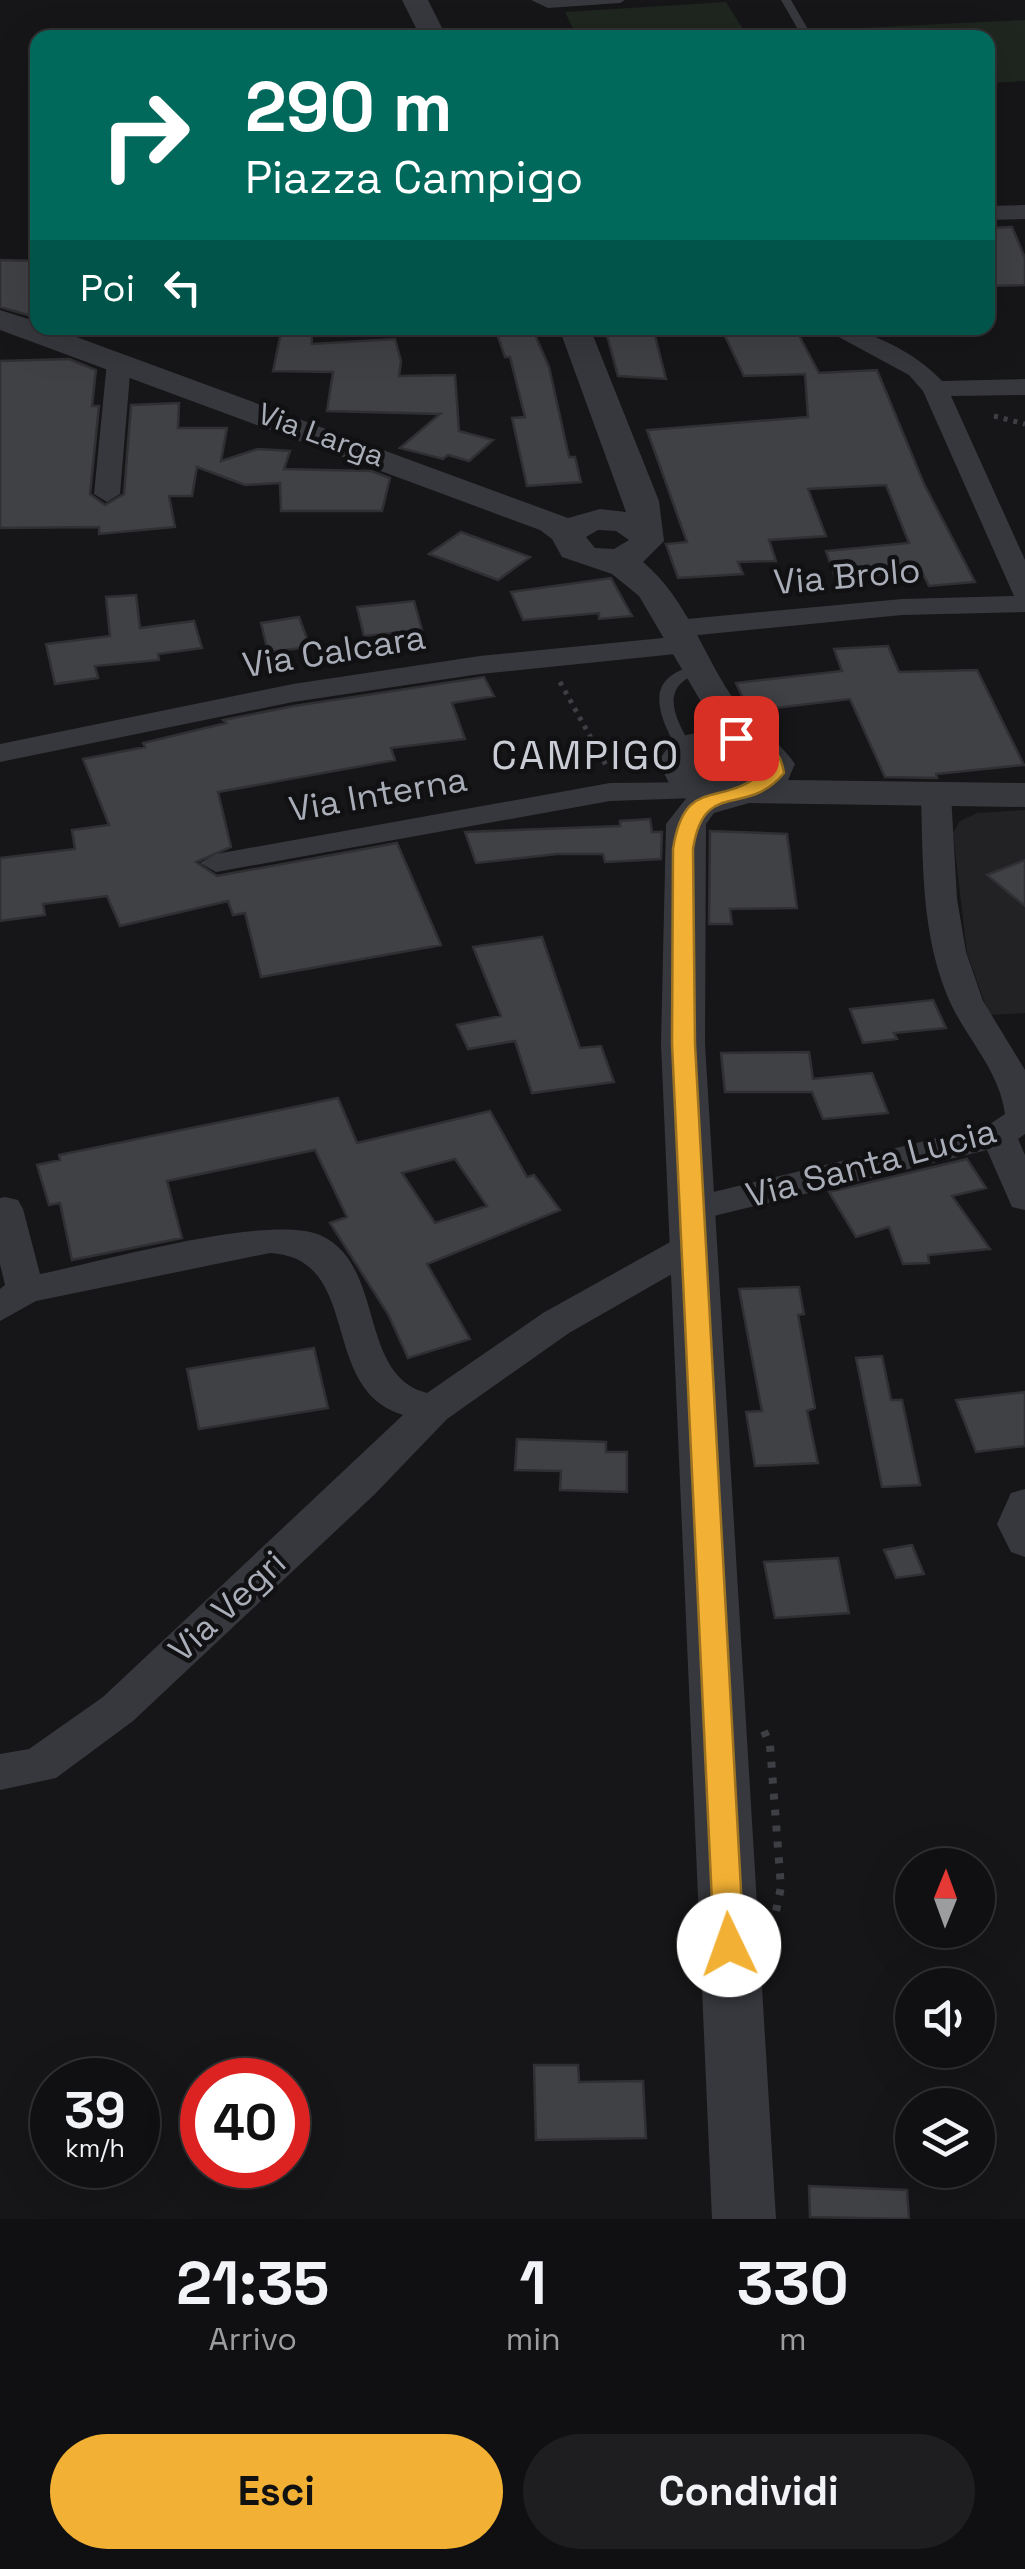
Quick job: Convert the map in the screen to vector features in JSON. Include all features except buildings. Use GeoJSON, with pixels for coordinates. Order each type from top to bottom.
{"type":"FeatureCollection","features":[{"type":"Feature","properties":{"kind":"street"},"geometry":{"type":"LineString","coordinates":[[415,0],[430,30]]}},
{"type":"Feature","properties":{"kind":"street"},"geometry":{"type":"LineString","coordinates":[[995,213],[1025,212]]}},
{"type":"Feature","properties":{"kind":"street","name":"Via Larga"},"geometry":{"type":"LineString","coordinates":[[0,319],[30,330]]}},
{"type":"Feature","properties":{"kind":"street","name":"Via Larga"},"geometry":{"type":"LineString","coordinates":[[44,335],[522,510],[587,525]]}},
{"type":"Feature","properties":{"kind":"street"},"geometry":{"type":"LineString","coordinates":[[578,335],[631,482],[642,501],[646,537],[686,649],[698,729],[684,1044],[744,2219]]}},
{"type":"Feature","properties":{"kind":"street"},"geometry":{"type":"LineString","coordinates":[[848,335],[918,370],[936,389],[1025,591]]}},
{"type":"Feature","properties":{"kind":"street"},"geometry":{"type":"LineString","coordinates":[[107,494],[119,362]]}},
{"type":"Feature","properties":{"kind":"street"},"geometry":{"type":"LineString","coordinates":[[936,389],[1025,387]]}},
{"type":"Feature","properties":{"kind":"street"},"geometry":{"type":"LineString","coordinates":[[631,482],[628,506],[587,525],[574,550],[636,573],[686,649],[776,764],[768,781],[698,780]]}},
{"type":"Feature","properties":{"kind":"street"},"geometry":{"type":"LineString","coordinates":[[587,525],[632,524],[646,537]]}},
{"type":"Feature","properties":{"kind":"street"},"geometry":{"type":"LineString","coordinates":[[597,558],[633,555],[646,537]]}},
{"type":"Feature","properties":{"kind":"street","name":"Via Brolo"},"geometry":{"type":"LineString","coordinates":[[686,649],[902,607],[1025,604]]}},
{"type":"Feature","properties":{"kind":"street","name":"Via Calcara"},"geometry":{"type":"LineString","coordinates":[[0,753],[294,693],[480,665],[686,649]]}},
{"type":"Feature","properties":{"kind":"street"},"geometry":{"type":"LineString","coordinates":[[698,780],[719,737],[762,748],[808,772],[874,792]]}},
{"type":"Feature","properties":{"kind":"street"},"geometry":{"type":"LineString","coordinates":[[698,780],[874,792],[1025,795]]}},
{"type":"Feature","properties":{"kind":"street","name":"Via Interna"},"geometry":{"type":"LineString","coordinates":[[216,863],[614,786],[698,780]]}},
{"type":"Feature","properties":{"kind":"street","name":"Via Santa Lucia"},"geometry":{"type":"LineString","coordinates":[[694,1227],[999,1135],[1023,1118],[1023,1095],[966,1001],[957,976],[936,847],[936,794]]}},
{"type":"Feature","properties":{"kind":"street"},"geometry":{"type":"LineString","coordinates":[[999,1135],[1025,1198]]}},
{"type":"Feature","properties":{"kind":"street"},"geometry":{"type":"LineString","coordinates":[[4,1209],[13,1299],[270,1240],[308,1244],[333,1261],[378,1382],[409,1407],[434,1409]]}},
{"type":"Feature","properties":{"kind":"street","name":"Via Vegri"},"geometry":{"type":"LineString","coordinates":[[0,1772],[40,1766],[118,1709],[361,1484],[434,1409],[694,1227]]}},
{"type":"Feature","properties":{"kind":"street"},"geometry":{"type":"LineString","coordinates":[[1025,1504],[1017,1524],[1025,1540]]}},
{"type":"Feature","properties":{"kind":"lane"},"geometry":{"type":"LineString","coordinates":[[536,0],[548,5],[620,0]]}},
{"type":"Feature","properties":{"kind":"lane"},"geometry":{"type":"LineString","coordinates":[[786,0],[803,30]]}},
{"type":"Feature","properties":{"kind":"path"},"geometry":{"type":"LineString","coordinates":[[994,416],[1025,424]]}},
{"type":"Feature","properties":{"kind":"path"},"geometry":{"type":"LineString","coordinates":[[556,675],[614,786]]}},
{"type":"Feature","properties":{"kind":"shaded area"},"geometry":{"type":"Polygon","coordinates":[[[726,2],[744,30],[574,30],[565,12],[726,2]]]}},
{"type":"Feature","properties":{"kind":"shaded area"},"geometry":{"type":"Polygon","coordinates":[[[1025,20],[1025,81],[995,83],[995,30],[822,30],[1025,20]]]}},
{"type":"Feature","properties":{"kind":"shaded area"},"geometry":{"type":"Polygon","coordinates":[[[1025,810],[1025,1013],[989,1015],[967,953],[953,833],[960,821],[977,813],[1025,810]]]}},
{"type":"Feature","properties":{"kind":"district","name":"CAMPIGO"},"geometry":{"type":"Point","coordinates":[586,755]}},
{"type":"Feature","properties":{"kind":"route"},"geometry":{"type":"LineString","coordinates":[[729,1945],[684,1044],[683,849],[686,824],[700,805],[758,787],[774,773],[776,764],[764,748],[736,738]]}}]}
